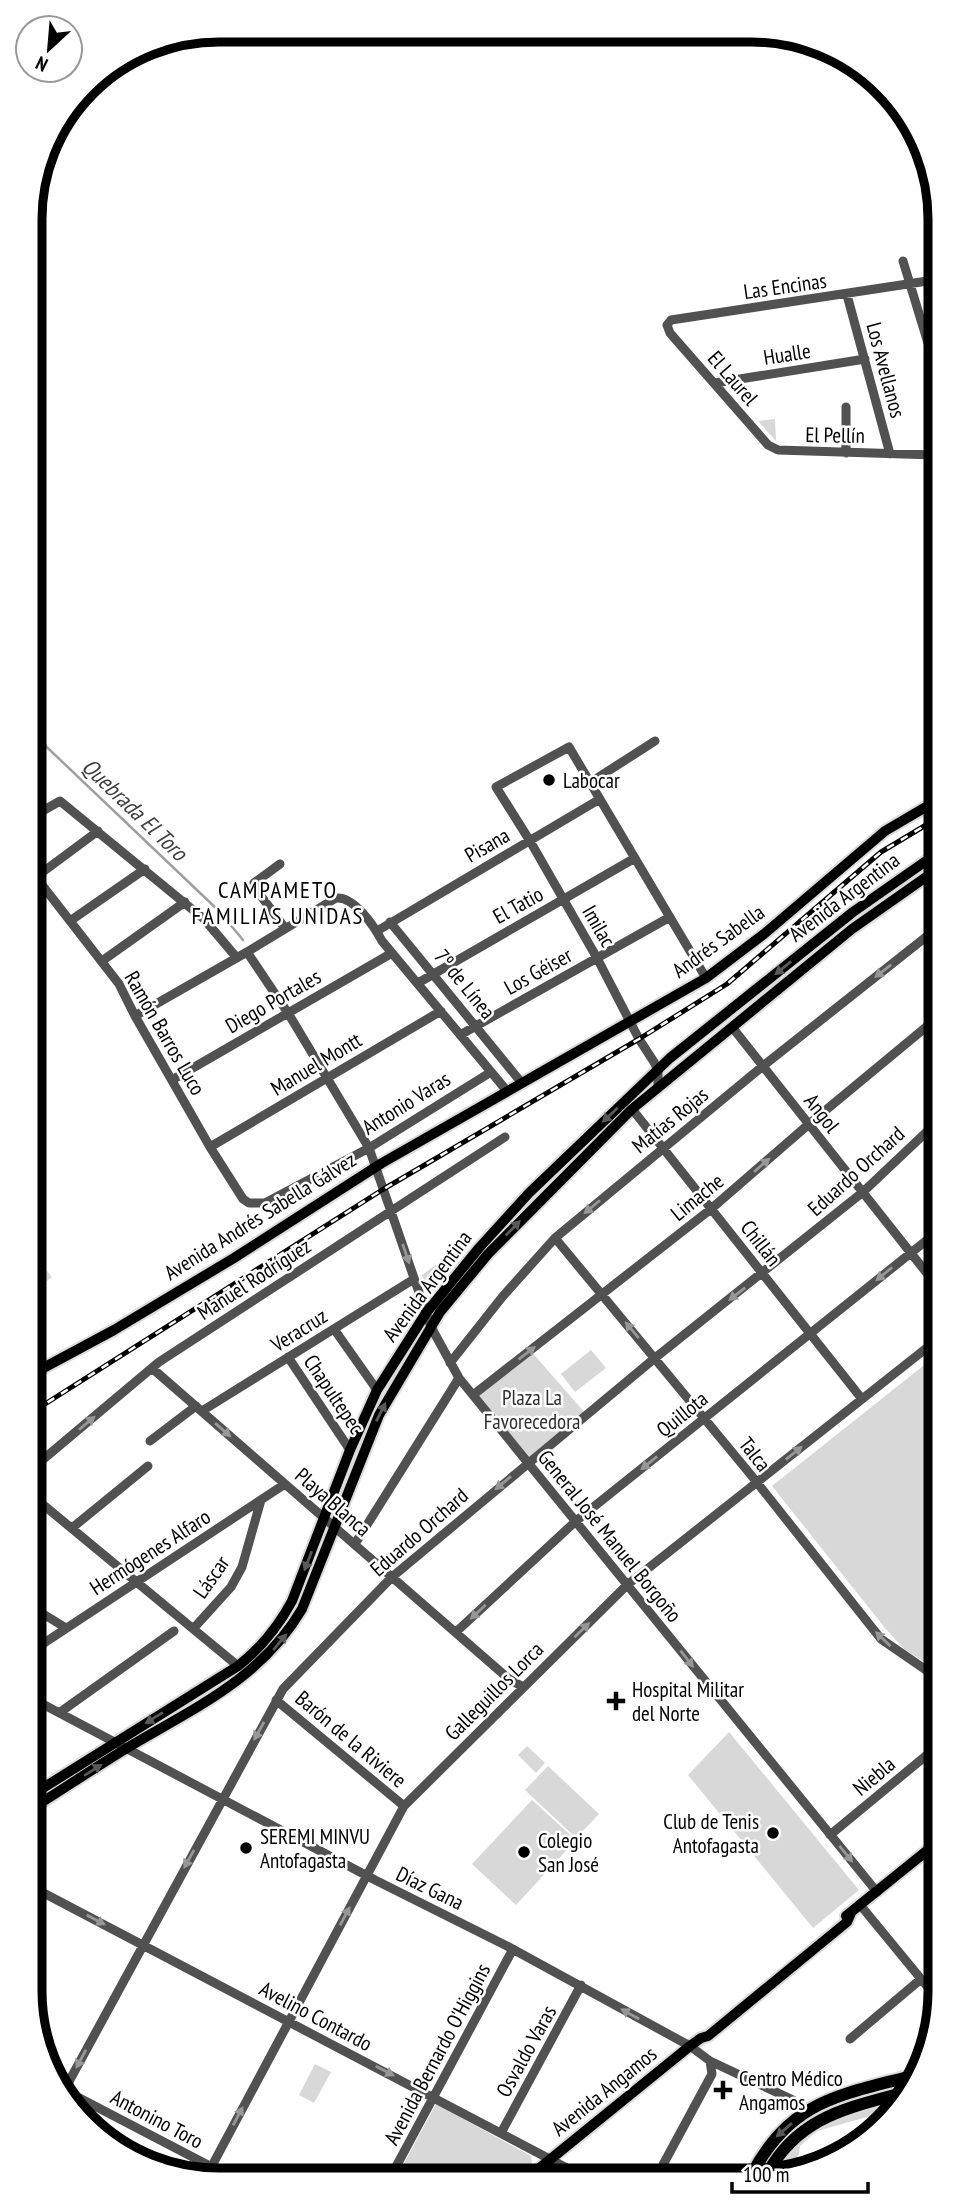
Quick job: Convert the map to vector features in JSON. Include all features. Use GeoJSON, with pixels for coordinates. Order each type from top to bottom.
{"type":"FeatureCollection","features":[{"type":"Feature","properties":{"kind":"highway"},"geometry":{"type":"LineString","coordinates":[[755,2168],[770,2143],[803,2113],[833,2096],[905,2078]]}},
{"type":"Feature","properties":{"kind":"highway"},"geometry":{"type":"LineString","coordinates":[[771,2166],[780,2151],[812,2124],[839,2111],[893,2096]]}},
{"type":"Feature","properties":{"kind":"main road","name":"Andrés Sabella"},"geometry":{"type":"LineString","coordinates":[[507,1091],[706,978],[801,903],[885,831],[928,806]]}},
{"type":"Feature","properties":{"kind":"main road","name":"Avenida Argentina"},"geometry":{"type":"LineString","coordinates":[[42,1789],[238,1667],[267,1639],[298,1589],[350,1450],[377,1390],[426,1313],[479,1248],[529,1193],[658,1070],[853,912],[928,860]]}},
{"type":"Feature","properties":{"kind":"main road","name":"Avenida Argentina"},"geometry":{"type":"LineString","coordinates":[[42,1802],[226,1689],[268,1655],[288,1632],[302,1609],[379,1415],[441,1310],[488,1254],[538,1200],[632,1109],[862,921],[928,876]]}},
{"type":"Feature","properties":{"kind":"main road","name":"Avenida Andrés Sabella Gálvez"},"geometry":{"type":"LineString","coordinates":[[42,1369],[114,1330],[234,1258],[375,1167],[507,1091]]}},
{"type":"Feature","properties":{"kind":"main road","name":"Avenida Angamos"},"geometry":{"type":"LineString","coordinates":[[539,2168],[701,2038],[704,2030],[928,1852]]}},
{"type":"Feature","properties":{"kind":"street"},"geometry":{"type":"LineString","coordinates":[[903,261],[928,330]]}},
{"type":"Feature","properties":{"kind":"street","name":"Las Encinas"},"geometry":{"type":"LineString","coordinates":[[667,326],[671,320],[928,281]]}},
{"type":"Feature","properties":{"kind":"street","name":"Los Avellanos"},"geometry":{"type":"LineString","coordinates":[[847,295],[890,454]]}},
{"type":"Feature","properties":{"kind":"street","name":"El Laurel"},"geometry":{"type":"LineString","coordinates":[[667,326],[670,333],[768,445],[778,450]]}},
{"type":"Feature","properties":{"kind":"street","name":"Hualle"},"geometry":{"type":"LineString","coordinates":[[715,383],[865,359]]}},
{"type":"Feature","properties":{"kind":"street"},"geometry":{"type":"LineString","coordinates":[[846,407],[846,453]]}},
{"type":"Feature","properties":{"kind":"street","name":"El Pellín"},"geometry":{"type":"LineString","coordinates":[[778,450],[928,455]]}},
{"type":"Feature","properties":{"kind":"street"},"geometry":{"type":"LineString","coordinates":[[655,741],[591,782],[706,978]]}},
{"type":"Feature","properties":{"kind":"street","name":"Imilac"},"geometry":{"type":"LineString","coordinates":[[591,782],[569,747],[496,787],[564,900],[658,1070]]}},
{"type":"Feature","properties":{"kind":"street","name":"Pisana"},"geometry":{"type":"LineString","coordinates":[[390,922],[600,799]]}},
{"type":"Feature","properties":{"kind":"street"},"geometry":{"type":"LineString","coordinates":[[42,811],[60,801],[185,902],[204,919],[236,958]]}},
{"type":"Feature","properties":{"kind":"street"},"geometry":{"type":"LineString","coordinates":[[42,869],[98,831]]}},
{"type":"Feature","properties":{"kind":"street","name":"El Tatio"},"geometry":{"type":"LineString","coordinates":[[418,983],[635,858]]}},
{"type":"Feature","properties":{"kind":"street"},"geometry":{"type":"LineString","coordinates":[[280,864],[254,883],[285,928]]}},
{"type":"Feature","properties":{"kind":"street"},"geometry":{"type":"LineString","coordinates":[[70,921],[145,869]]}},
{"type":"Feature","properties":{"kind":"street","name":"Ramón Barros Luco"},"geometry":{"type":"LineString","coordinates":[[42,884],[120,984],[135,1016],[243,1199],[248,1203],[265,1203]]}},
{"type":"Feature","properties":{"kind":"street"},"geometry":{"type":"LineString","coordinates":[[135,1016],[335,898],[343,897],[350,900],[377,931],[392,953],[507,1091]]}},
{"type":"Feature","properties":{"kind":"street"},"geometry":{"type":"LineString","coordinates":[[102,961],[185,902]]}},
{"type":"Feature","properties":{"kind":"street","name":"Los Géiser"},"geometry":{"type":"LineString","coordinates":[[460,1035],[670,917]]}},
{"type":"Feature","properties":{"kind":"street"},"geometry":{"type":"LineString","coordinates":[[377,931],[390,922]]}},
{"type":"Feature","properties":{"kind":"street","name":"7º de Línea"},"geometry":{"type":"LineString","coordinates":[[390,922],[521,1082]]}},
{"type":"Feature","properties":{"kind":"street","name":"Matías Rojas"},"geometry":{"type":"LineString","coordinates":[[450,1363],[503,1296],[555,1238],[763,1066],[928,935]]}},
{"type":"Feature","properties":{"kind":"street","name":"General José Manuel Borgoño"},"geometry":{"type":"LineString","coordinates":[[247,952],[288,1013],[369,1147],[430,1327],[459,1378],[877,1892]]}},
{"type":"Feature","properties":{"kind":"street","name":"Diego Portales"},"geometry":{"type":"LineString","coordinates":[[172,1080],[392,953]]}},
{"type":"Feature","properties":{"kind":"street","name":"Manuel Montt"},"geometry":{"type":"LineString","coordinates":[[210,1147],[441,1011]]}},
{"type":"Feature","properties":{"kind":"street","name":"Limache"},"geometry":{"type":"LineString","coordinates":[[473,1395],[711,1209],[928,1024]]}},
{"type":"Feature","properties":{"kind":"street","name":"Angol"},"geometry":{"type":"LineString","coordinates":[[732,1027],[928,1275]]}},
{"type":"Feature","properties":{"kind":"street"},"geometry":{"type":"LineString","coordinates":[[658,1070],[658,1087]]}},
{"type":"Feature","properties":{"kind":"street","name":"Antonio Varas"},"geometry":{"type":"LineString","coordinates":[[265,1203],[369,1147],[491,1072]]}},
{"type":"Feature","properties":{"kind":"street","name":"Chillán"},"geometry":{"type":"LineString","coordinates":[[632,1109],[862,1399]]}},
{"type":"Feature","properties":{"kind":"street","name":"Eduardo Orchard"},"geometry":{"type":"LineString","coordinates":[[69,2084],[142,1944],[283,1689],[392,1577],[527,1462],[863,1192],[928,1131]]}},
{"type":"Feature","properties":{"kind":"street","name":"Manuel Rodríguez"},"geometry":{"type":"LineString","coordinates":[[42,1460],[159,1362],[505,1137]]}},
{"type":"Feature","properties":{"kind":"street","name":"Talca"},"geometry":{"type":"LineString","coordinates":[[555,1238],[881,1639],[928,1671]]}},
{"type":"Feature","properties":{"kind":"street","name":"Quillota"},"geometry":{"type":"LineString","coordinates":[[456,1632],[576,1521],[928,1239]]}},
{"type":"Feature","properties":{"kind":"street","name":"Veracruz"},"geometry":{"type":"LineString","coordinates":[[150,1441],[414,1279]]}},
{"type":"Feature","properties":{"kind":"street"},"geometry":{"type":"LineString","coordinates":[[334,1329],[377,1390]]}},
{"type":"Feature","properties":{"kind":"street","name":"Galleguillos Lorca"},"geometry":{"type":"LineString","coordinates":[[211,2167],[404,1806],[627,1585],[928,1347]]}},
{"type":"Feature","properties":{"kind":"street","name":"Chapultepec"},"geometry":{"type":"LineString","coordinates":[[288,1357],[350,1450]]}},
{"type":"Feature","properties":{"kind":"street","name":"Playa Blanca"},"geometry":{"type":"LineString","coordinates":[[153,1369],[509,1679],[523,1687]]}},
{"type":"Feature","properties":{"kind":"street"},"geometry":{"type":"LineString","coordinates":[[355,1544],[459,1378]]}},
{"type":"Feature","properties":{"kind":"street"},"geometry":{"type":"LineString","coordinates":[[72,1528],[148,1466]]}},
{"type":"Feature","properties":{"kind":"street","name":"Hermógenes Alfaro"},"geometry":{"type":"LineString","coordinates":[[42,1644],[285,1484]]}},
{"type":"Feature","properties":{"kind":"street","name":"Láscar"},"geometry":{"type":"LineString","coordinates":[[193,1629],[231,1587],[242,1567],[261,1500]]}},
{"type":"Feature","properties":{"kind":"street"},"geometry":{"type":"LineString","coordinates":[[42,1504],[238,1667]]}},
{"type":"Feature","properties":{"kind":"street"},"geometry":{"type":"LineString","coordinates":[[42,1613],[66,1628]]}},
{"type":"Feature","properties":{"kind":"street"},"geometry":{"type":"LineString","coordinates":[[59,1713],[174,1632]]}},
{"type":"Feature","properties":{"kind":"street","name":"Barón de la Riviere"},"geometry":{"type":"LineString","coordinates":[[276,1700],[404,1806]]}},
{"type":"Feature","properties":{"kind":"street","name":"Díaz Gana"},"geometry":{"type":"LineString","coordinates":[[42,1704],[581,1985],[690,2046],[710,2061],[793,2099],[803,2113]]}},
{"type":"Feature","properties":{"kind":"street","name":"Niebla"},"geometry":{"type":"LineString","coordinates":[[830,1835],[928,1754]]}},
{"type":"Feature","properties":{"kind":"street","name":"Avelino Contardo"},"geometry":{"type":"LineString","coordinates":[[42,1892],[567,2168]]}},
{"type":"Feature","properties":{"kind":"street"},"geometry":{"type":"LineString","coordinates":[[856,1909],[928,1987]]}},
{"type":"Feature","properties":{"kind":"street","name":"Avenida Bernardo O'Higgins"},"geometry":{"type":"LineString","coordinates":[[395,2168],[513,1949]]}},
{"type":"Feature","properties":{"kind":"street"},"geometry":{"type":"LineString","coordinates":[[850,2039],[921,1979]]}},
{"type":"Feature","properties":{"kind":"street","name":"Osvaldo Varas"},"geometry":{"type":"LineString","coordinates":[[501,2133],[581,1985]]}},
{"type":"Feature","properties":{"kind":"street"},"geometry":{"type":"LineString","coordinates":[[661,2168],[712,2074],[710,2061]]}},
{"type":"Feature","properties":{"kind":"street","name":"Antonino Toro"},"geometry":{"type":"LineString","coordinates":[[75,2094],[211,2167]]}},
{"type":"Feature","properties":{"kind":"green space"},"geometry":{"type":"Polygon","coordinates":[[[775,419],[776,441],[758,421],[775,419]]]}},
{"type":"Feature","properties":{"kind":"green space"},"geometry":{"type":"Polygon","coordinates":[[[445,1258],[452,1266],[432,1292],[427,1292],[422,1275],[445,1258]]]}},
{"type":"Feature","properties":{"kind":"green space"},"geometry":{"type":"Polygon","coordinates":[[[42,1265],[52,1277],[42,1285],[42,1265]]]}},
{"type":"Feature","properties":{"kind":"green space","name":"Plaza La Favorecedora"},"geometry":{"type":"Polygon","coordinates":[[[530,1350],[586,1414],[527,1462],[473,1395],[530,1350]]]}},
{"type":"Feature","properties":{"kind":"green space"},"geometry":{"type":"Polygon","coordinates":[[[591,1350],[606,1368],[575,1392],[561,1374],[591,1350]]]}},
{"type":"Feature","properties":{"kind":"green space"},"geometry":{"type":"Polygon","coordinates":[[[928,1362],[928,1664],[905,1650],[885,1628],[772,1486],[928,1362]]]}},
{"type":"Feature","properties":{"kind":"green space","name":"Club de Tenis Antofagasta"},"geometry":{"type":"Polygon","coordinates":[[[729,1732],[859,1890],[813,1928],[688,1775],[729,1732]]]}},
{"type":"Feature","properties":{"kind":"green space"},"geometry":{"type":"Polygon","coordinates":[[[527,1746],[545,1763],[536,1773],[518,1755],[527,1746]]]}},
{"type":"Feature","properties":{"kind":"green space"},"geometry":{"type":"Polygon","coordinates":[[[548,1766],[599,1814],[576,1838],[525,1790],[548,1766]]]}},
{"type":"Feature","properties":{"kind":"green space","name":"Colegio San José"},"geometry":{"type":"Polygon","coordinates":[[[532,1800],[576,1840],[516,1905],[472,1864],[532,1800]]]}},
{"type":"Feature","properties":{"kind":"green space"},"geometry":{"type":"Polygon","coordinates":[[[315,2064],[331,2072],[314,2103],[299,2095],[315,2064]]]}},
{"type":"Feature","properties":{"kind":"green space"},"geometry":{"type":"Polygon","coordinates":[[[887,2103],[878,2114],[817,2131],[800,2146],[794,2163],[777,2166],[795,2139],[840,2113],[887,2103]]]}},
{"type":"Feature","properties":{"kind":"green space"},"geometry":{"type":"Polygon","coordinates":[[[436,2104],[531,2156],[532,2163],[526,2168],[401,2168],[436,2104]]]}},
{"type":"Feature","properties":{"kind":"waterway","name":"Quebrada El Toro"},"geometry":{"type":"LineString","coordinates":[[42,743],[219,911],[243,940]]}},
{"type":"Feature","properties":{"kind":"railway"},"geometry":{"type":"LineString","coordinates":[[42,1406],[382,1190],[639,1039],[727,984],[881,852],[928,824]]}},
{"type":"Feature","properties":{"kind":"place","name":"Labocar"},"geometry":{"type":"Point","coordinates":[549,780]}},
{"type":"Feature","properties":{"kind":"place","name":"Hospital Militar del Norte"},"geometry":{"type":"Point","coordinates":[616,1701]}},
{"type":"Feature","properties":{"kind":"place","name":"Club de Tenis Antofagasta"},"geometry":{"type":"Point","coordinates":[773,1833]}},
{"type":"Feature","properties":{"kind":"place","name":"SEREMI MINVU Antofagasta"},"geometry":{"type":"Point","coordinates":[246,1848]}},
{"type":"Feature","properties":{"kind":"place","name":"Colegio San José"},"geometry":{"type":"Point","coordinates":[524,1852]}},
{"type":"Feature","properties":{"kind":"place","name":"Centro Médico Angamos"},"geometry":{"type":"Point","coordinates":[723,2090]}},
{"type":"Feature","properties":{"kind":"district","name":"CAMPAMETO FAMILIAS UNIDAS"},"geometry":{"type":"Point","coordinates":[278,902]}}]}
